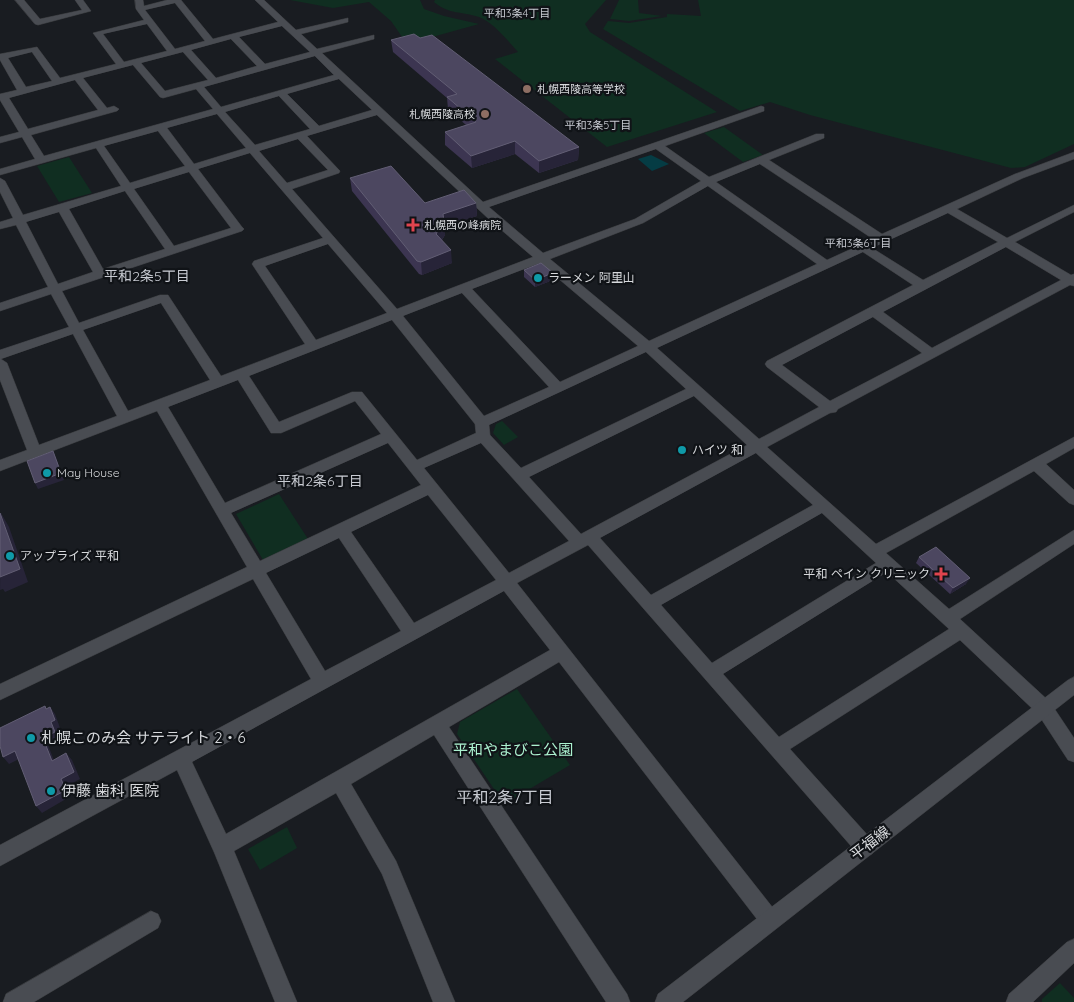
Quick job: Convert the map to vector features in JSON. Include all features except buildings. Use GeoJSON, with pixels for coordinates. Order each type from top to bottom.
{"type":"FeatureCollection","features":[{"type":"Feature","properties":{"kind":"street"},"geometry":{"type":"LineString","coordinates":[[20,0],[38,22],[87,11],[79,0]]}},
{"type":"Feature","properties":{"kind":"street"},"geometry":{"type":"LineString","coordinates":[[173,52],[149,21],[140,4],[177,0],[211,42]]}},
{"type":"Feature","properties":{"kind":"street"},"geometry":{"type":"LineString","coordinates":[[259,0],[482,206],[648,347],[955,624],[1044,708],[1074,754]]}},
{"type":"Feature","properties":{"kind":"street"},"geometry":{"type":"LineString","coordinates":[[295,33],[345,20]]}},
{"type":"Feature","properties":{"kind":"street"},"geometry":{"type":"LineString","coordinates":[[121,65],[97,33],[149,21]]}},
{"type":"Feature","properties":{"kind":"street"},"geometry":{"type":"LineString","coordinates":[[41,161],[26,133],[2,96],[284,23]]}},
{"type":"Feature","properties":{"kind":"street"},"geometry":{"type":"LineString","coordinates":[[233,36],[264,68]]}},
{"type":"Feature","properties":{"kind":"street"},"geometry":{"type":"LineString","coordinates":[[135,62],[163,95],[370,37]]}},
{"type":"Feature","properties":{"kind":"street"},"geometry":{"type":"LineString","coordinates":[[23,91],[2,56],[34,49],[58,82]]}},
{"type":"Feature","properties":{"kind":"street"},"geometry":{"type":"LineString","coordinates":[[184,49],[214,81]]}},
{"type":"Feature","properties":{"kind":"street"},"geometry":{"type":"LineString","coordinates":[[0,172],[341,76]]}},
{"type":"Feature","properties":{"kind":"street"},"geometry":{"type":"LineString","coordinates":[[77,77],[104,112]]}},
{"type":"Feature","properties":{"kind":"street"},"geometry":{"type":"LineString","coordinates":[[198,86],[395,315],[482,429],[520,475],[649,604],[865,847]]}},
{"type":"Feature","properties":{"kind":"street"},"geometry":{"type":"LineString","coordinates":[[281,93],[317,130]]}},
{"type":"Feature","properties":{"kind":"street"},"geometry":{"type":"LineString","coordinates":[[0,140],[114,108]]}},
{"type":"Feature","properties":{"kind":"street"},"geometry":{"type":"LineString","coordinates":[[482,206],[761,109]]}},
{"type":"Feature","properties":{"kind":"street"},"geometry":{"type":"LineString","coordinates":[[0,226],[379,110]]}},
{"type":"Feature","properties":{"kind":"street"},"geometry":{"type":"LineString","coordinates":[[0,307],[238,229],[161,127]]}},
{"type":"Feature","properties":{"kind":"street"},"geometry":{"type":"LineString","coordinates":[[286,187],[335,171],[300,135]]}},
{"type":"Feature","properties":{"kind":"street"},"geometry":{"type":"LineString","coordinates":[[0,466],[639,221],[708,181],[820,136]]}},
{"type":"Feature","properties":{"kind":"street"},"geometry":{"type":"LineString","coordinates":[[98,144],[172,251]]}},
{"type":"Feature","properties":{"kind":"street"},"geometry":{"type":"LineString","coordinates":[[657,145],[826,264]]}},
{"type":"Feature","properties":{"kind":"street"},"geometry":{"type":"LineString","coordinates":[[414,467],[558,388],[948,208],[1020,176],[1074,155]]}},
{"type":"Feature","properties":{"kind":"street"},"geometry":{"type":"LineString","coordinates":[[761,160],[881,239]]}},
{"type":"Feature","properties":{"kind":"street"},"geometry":{"type":"LineString","coordinates":[[0,181],[55,290],[125,418]]}},
{"type":"Feature","properties":{"kind":"street"},"geometry":{"type":"LineString","coordinates":[[62,207],[100,274]]}},
{"type":"Feature","properties":{"kind":"street"},"geometry":{"type":"LineString","coordinates":[[948,208],[1073,280]]}},
{"type":"Feature","properties":{"kind":"street"},"geometry":{"type":"LineString","coordinates":[[831,409],[772,364],[1074,208]]}},
{"type":"Feature","properties":{"kind":"street"},"geometry":{"type":"LineString","coordinates":[[313,346],[258,264],[331,239]]}},
{"type":"Feature","properties":{"kind":"street"},"geometry":{"type":"LineString","coordinates":[[863,247],[922,285]]}},
{"type":"Feature","properties":{"kind":"street"},"geometry":{"type":"LineString","coordinates":[[0,856],[757,446],[831,409],[1073,280]]}},
{"type":"Feature","properties":{"kind":"street"},"geometry":{"type":"LineString","coordinates":[[464,288],[558,388]]}},
{"type":"Feature","properties":{"kind":"street"},"geometry":{"type":"LineString","coordinates":[[0,355],[164,298],[218,382]]}},
{"type":"Feature","properties":{"kind":"street"},"geometry":{"type":"LineString","coordinates":[[874,312],[932,354]]}},
{"type":"Feature","properties":{"kind":"street"},"geometry":{"type":"LineString","coordinates":[[0,363],[35,453]]}},
{"type":"Feature","properties":{"kind":"street"},"geometry":{"type":"LineString","coordinates":[[240,374],[276,429],[357,396],[388,437],[507,582],[770,920]]}},
{"type":"Feature","properties":{"kind":"street"},"geometry":{"type":"LineString","coordinates":[[520,475],[696,390]]}},
{"type":"Feature","properties":{"kind":"street"},"geometry":{"type":"LineString","coordinates":[[160,405],[322,682]]}},
{"type":"Feature","properties":{"kind":"street"},"geometry":{"type":"LineString","coordinates":[[221,511],[388,437]]}},
{"type":"Feature","properties":{"kind":"street"},"geometry":{"type":"LineString","coordinates":[[875,552],[1074,442]]}},
{"type":"Feature","properties":{"kind":"street"},"geometry":{"type":"LineString","coordinates":[[1035,464],[1074,499]]}},
{"type":"Feature","properties":{"kind":"street"},"geometry":{"type":"LineString","coordinates":[[0,692],[431,488]]}},
{"type":"Feature","properties":{"kind":"street"},"geometry":{"type":"LineString","coordinates":[[649,604],[823,506]]}},
{"type":"Feature","properties":{"kind":"street"},"geometry":{"type":"LineString","coordinates":[[342,530],[412,634]]}},
{"type":"Feature","properties":{"kind":"street"},"geometry":{"type":"LineString","coordinates":[[777,748],[955,624],[1074,536]]}},
{"type":"Feature","properties":{"kind":"street"},"geometry":{"type":"LineString","coordinates":[[710,673],[887,564]]}},
{"type":"Feature","properties":{"kind":"street"},"geometry":{"type":"LineString","coordinates":[[222,847],[561,652]]}},
{"type":"Feature","properties":{"kind":"street","name":"平福線"},"geometry":{"type":"LineString","coordinates":[[666,1002],[1074,685]]}},
{"type":"Feature","properties":{"kind":"street"},"geometry":{"type":"LineString","coordinates":[[437,724],[619,1002]]}},
{"type":"Feature","properties":{"kind":"street"},"geometry":{"type":"LineString","coordinates":[[180,758],[222,847],[286,1002]]}},
{"type":"Feature","properties":{"kind":"street"},"geometry":{"type":"LineString","coordinates":[[339,781],[389,868],[444,1002]]}},
{"type":"Feature","properties":{"kind":"street"},"geometry":{"type":"LineString","coordinates":[[14,1002],[151,921]]}},
{"type":"Feature","properties":{"kind":"street"},"geometry":{"type":"LineString","coordinates":[[1017,1002],[1074,949]]}},
{"type":"Feature","properties":{"kind":"green space"},"geometry":{"type":"Polygon","coordinates":[[[290,0],[420,0],[424,9],[479,24],[407,44],[391,21],[369,2],[333,8],[290,0]]]}},
{"type":"Feature","properties":{"kind":"green space"},"geometry":{"type":"Polygon","coordinates":[[[435,0],[606,0],[585,24],[590,32],[717,112],[607,147],[495,59],[518,52],[495,28],[479,17],[445,9],[434,2],[435,0]]]}},
{"type":"Feature","properties":{"kind":"green space"},"geometry":{"type":"Polygon","coordinates":[[[619,0],[638,0],[639,13],[662,16],[629,21],[610,19],[619,0]]]}},
{"type":"Feature","properties":{"kind":"green space"},"geometry":{"type":"Polygon","coordinates":[[[698,0],[1074,0],[1074,144],[1025,167],[1011,168],[810,115],[770,102],[740,111],[603,29],[608,21],[629,23],[667,17],[667,14],[701,16],[698,0]]]}},
{"type":"Feature","properties":{"kind":"green space"},"geometry":{"type":"Polygon","coordinates":[[[724,127],[763,155],[743,162],[704,133],[724,127]]]}},
{"type":"Feature","properties":{"kind":"green space"},"geometry":{"type":"Polygon","coordinates":[[[69,157],[92,193],[59,202],[37,166],[69,157]]]}},
{"type":"Feature","properties":{"kind":"green space"},"geometry":{"type":"Polygon","coordinates":[[[502,421],[518,437],[504,445],[493,433],[496,424],[502,421]]]}},
{"type":"Feature","properties":{"kind":"green space"},"geometry":{"type":"Polygon","coordinates":[[[279,494],[308,539],[263,560],[236,514],[279,494]]]}},
{"type":"Feature","properties":{"kind":"green space","name":"平和やまびこ公園"},"geometry":{"type":"Polygon","coordinates":[[[517,689],[570,765],[504,804],[457,734],[460,722],[517,689]]]}},
{"type":"Feature","properties":{"kind":"green space"},"geometry":{"type":"Polygon","coordinates":[[[287,827],[297,848],[260,870],[248,849],[287,827]]]}},
{"type":"Feature","properties":{"kind":"green space"},"geometry":{"type":"Polygon","coordinates":[[[1060,983],[1074,998],[1074,1002],[1042,1002],[1042,999],[1060,983]]]}},
{"type":"Feature","properties":{"kind":"water"},"geometry":{"type":"Polygon","coordinates":[[[651,155],[669,164],[652,171],[638,159],[651,155]]]}},
{"type":"Feature","properties":{"kind":"place","name":"札幌西陵高等学校"},"geometry":{"type":"Point","coordinates":[527,89]}},
{"type":"Feature","properties":{"kind":"place","name":"札幌西陵高校"},"geometry":{"type":"Point","coordinates":[485,114]}},
{"type":"Feature","properties":{"kind":"place","name":"札幌西の峰病院"},"geometry":{"type":"Point","coordinates":[413,225]}},
{"type":"Feature","properties":{"kind":"place","name":"ラーメン 阿里山"},"geometry":{"type":"Point","coordinates":[538,278]}},
{"type":"Feature","properties":{"kind":"place","name":"ハイツ 和"},"geometry":{"type":"Point","coordinates":[682,450]}},
{"type":"Feature","properties":{"kind":"place","name":"May House"},"geometry":{"type":"Point","coordinates":[47,473]}},
{"type":"Feature","properties":{"kind":"place","name":"アップライズ 平和"},"geometry":{"type":"Point","coordinates":[10,556]}},
{"type":"Feature","properties":{"kind":"place","name":"平和 ペイン クリニック"},"geometry":{"type":"Point","coordinates":[941,574]}},
{"type":"Feature","properties":{"kind":"place","name":"札幌このみ会 サテライト 2・6"},"geometry":{"type":"Point","coordinates":[31,738]}},
{"type":"Feature","properties":{"kind":"place","name":"伊藤 歯科 医院"},"geometry":{"type":"Point","coordinates":[51,791]}},
{"type":"Feature","properties":{"kind":"district","name":"平和3条4丁目"},"geometry":{"type":"Point","coordinates":[517,13]}},
{"type":"Feature","properties":{"kind":"district","name":"平和3条5丁目"},"geometry":{"type":"Point","coordinates":[598,125]}},
{"type":"Feature","properties":{"kind":"district","name":"平和3条6丁目"},"geometry":{"type":"Point","coordinates":[858,243]}},
{"type":"Feature","properties":{"kind":"district","name":"平和2条5丁目"},"geometry":{"type":"Point","coordinates":[147,276]}},
{"type":"Feature","properties":{"kind":"district","name":"平和2条6丁目"},"geometry":{"type":"Point","coordinates":[320,481]}},
{"type":"Feature","properties":{"kind":"district","name":"平和2条7丁目"},"geometry":{"type":"Point","coordinates":[505,797]}}]}
